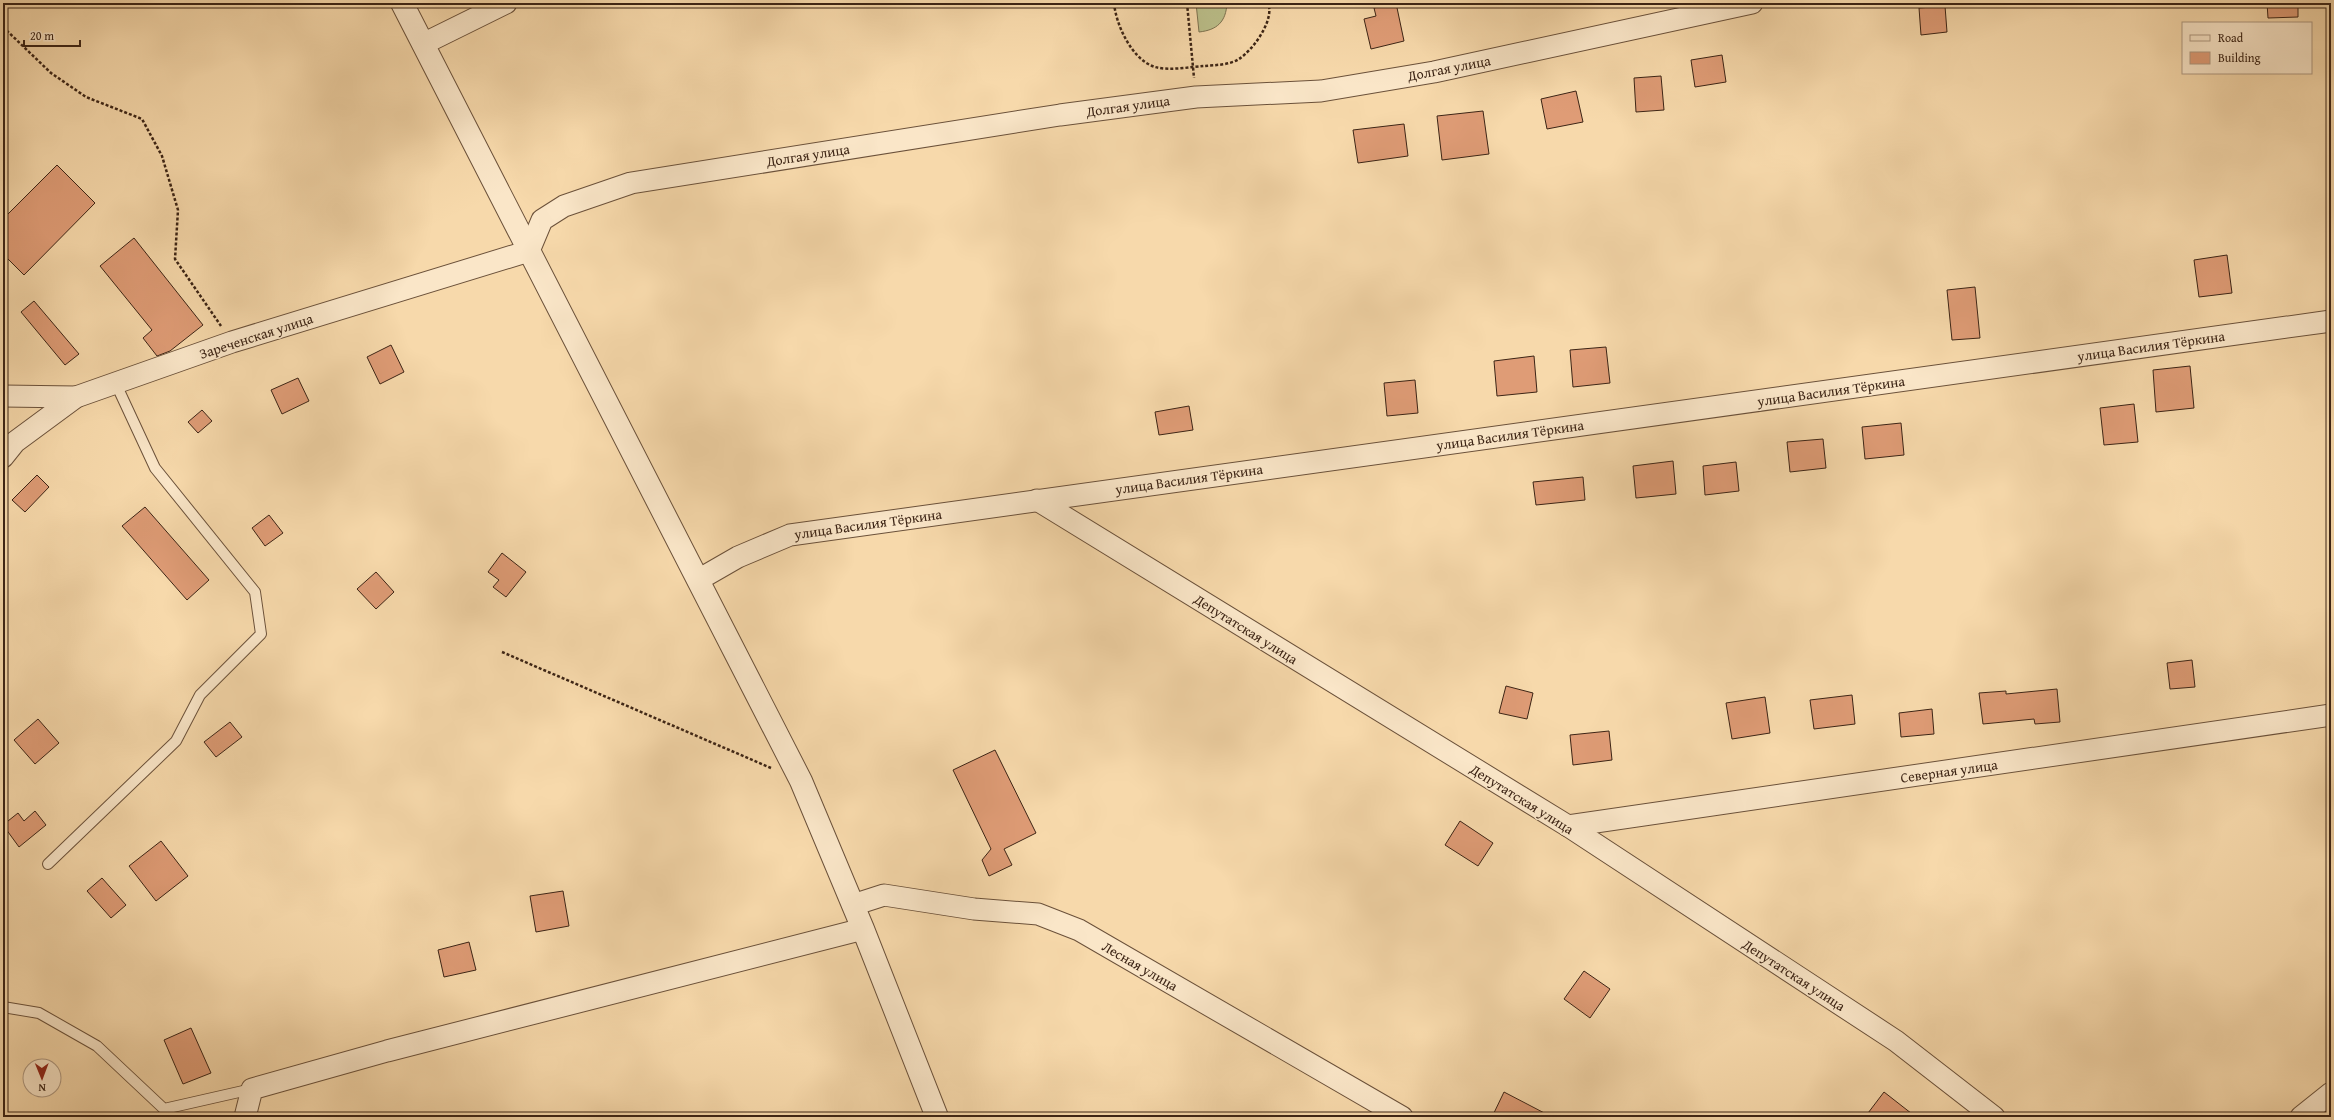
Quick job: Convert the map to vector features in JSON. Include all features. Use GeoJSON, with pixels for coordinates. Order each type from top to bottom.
{"type":"FeatureCollection","features":[{"type":"Feature","properties":{"kind":"street"},"geometry":{"type":"LineString","coordinates":[[402,3],[801,781],[854,905],[937,1117]]}},
{"type":"Feature","properties":{"kind":"street"},"geometry":{"type":"LineString","coordinates":[[423,44],[506,3]]}},
{"type":"Feature","properties":{"kind":"street","name":"Долгая улица"},"geometry":{"type":"LineString","coordinates":[[529,251],[542,220],[564,206],[631,183],[1060,115],[1196,97],[1321,91],[1434,72],[1752,3]]}},
{"type":"Feature","properties":{"kind":"street","name":"Зареченская улица"},"geometry":{"type":"LineString","coordinates":[[3,457],[15,442],[76,397],[232,342],[529,251]]}},
{"type":"Feature","properties":{"kind":"street","name":"улица Василия Тёркина"},"geometry":{"type":"LineString","coordinates":[[698,580],[738,557],[790,535],[2331,321]]}},
{"type":"Feature","properties":{"kind":"street"},"geometry":{"type":"LineString","coordinates":[[3,396],[76,397]]}},
{"type":"Feature","properties":{"kind":"street","name":"Депутатская улица"},"geometry":{"type":"LineString","coordinates":[[1037,500],[1568,826],[1896,1041],[1994,1117]]}},
{"type":"Feature","properties":{"kind":"street","name":"Северная улица"},"geometry":{"type":"LineString","coordinates":[[1568,826],[2331,715]]}},
{"type":"Feature","properties":{"kind":"street","name":"Лесная улица"},"geometry":{"type":"LineString","coordinates":[[854,905],[884,895],[974,909],[1038,914],[1078,930],[1402,1117]]}},
{"type":"Feature","properties":{"kind":"street"},"geometry":{"type":"LineString","coordinates":[[245,1117],[252,1089],[387,1051],[863,929]]}},
{"type":"Feature","properties":{"kind":"street"},"geometry":{"type":"LineString","coordinates":[[2301,1117],[2331,1093]]}},
{"type":"Feature","properties":{"kind":"lane"},"geometry":{"type":"LineString","coordinates":[[48,864],[176,741],[200,695],[261,634],[255,592],[155,468],[116,384]]}},
{"type":"Feature","properties":{"kind":"lane"},"geometry":{"type":"LineString","coordinates":[[3,1006],[39,1013],[97,1046],[164,1109],[252,1089]]}},
{"type":"Feature","properties":{"kind":"path"},"geometry":{"type":"LineString","coordinates":[[1114,3],[1116,17],[1125,36],[1137,54],[1148,64],[1157,67],[1193,67],[1230,63],[1240,59],[1264,32],[1269,19],[1268,3]]}},
{"type":"Feature","properties":{"kind":"path"},"geometry":{"type":"LineString","coordinates":[[1187,3],[1196,97]]}},
{"type":"Feature","properties":{"kind":"path"},"geometry":{"type":"LineString","coordinates":[[3,27],[51,73],[86,97],[142,119],[162,156],[178,210],[176,259],[232,342]]}},
{"type":"Feature","properties":{"kind":"path"},"geometry":{"type":"LineString","coordinates":[[502,652],[801,781]]}},
{"type":"Feature","properties":{"kind":"green space"},"geometry":{"type":"Polygon","coordinates":[[[1196,3],[1227,3],[1225,15],[1216,27],[1199,32],[1196,3]]]}},
{"type":"Feature","properties":{"kind":"building"},"geometry":{"type":"Polygon","coordinates":[[[1396,3],[1404,41],[1371,49],[1364,19],[1376,16],[1374,8],[1396,3]]]}},
{"type":"Feature","properties":{"kind":"building"},"geometry":{"type":"Polygon","coordinates":[[[2267,3],[2298,3],[2298,17],[2268,18],[2267,3]]]}},
{"type":"Feature","properties":{"kind":"building"},"geometry":{"type":"Polygon","coordinates":[[[1945,6],[1947,32],[1921,35],[1919,8],[1945,6]]]}},
{"type":"Feature","properties":{"kind":"building"},"geometry":{"type":"Polygon","coordinates":[[[1722,55],[1726,82],[1695,87],[1691,60],[1722,55]]]}},
{"type":"Feature","properties":{"kind":"building"},"geometry":{"type":"Polygon","coordinates":[[[1661,76],[1664,110],[1636,112],[1634,78],[1661,76]]]}},
{"type":"Feature","properties":{"kind":"building"},"geometry":{"type":"Polygon","coordinates":[[[1576,91],[1583,122],[1547,129],[1541,99],[1576,91]]]}},
{"type":"Feature","properties":{"kind":"building"},"geometry":{"type":"Polygon","coordinates":[[[1483,111],[1489,154],[1442,160],[1437,116],[1483,111]]]}},
{"type":"Feature","properties":{"kind":"building"},"geometry":{"type":"Polygon","coordinates":[[[1404,124],[1408,156],[1358,163],[1353,130],[1404,124]]]}},
{"type":"Feature","properties":{"kind":"building"},"geometry":{"type":"Polygon","coordinates":[[[57,165],[95,203],[24,275],[3,254],[3,219],[57,165]]]}},
{"type":"Feature","properties":{"kind":"building"},"geometry":{"type":"Polygon","coordinates":[[[134,238],[203,325],[170,351],[157,356],[143,338],[152,330],[100,266],[134,238]]]}},
{"type":"Feature","properties":{"kind":"building"},"geometry":{"type":"Polygon","coordinates":[[[2227,255],[2232,293],[2199,297],[2194,260],[2227,255]]]}},
{"type":"Feature","properties":{"kind":"building"},"geometry":{"type":"Polygon","coordinates":[[[1975,287],[1980,338],[1952,340],[1947,290],[1975,287]]]}},
{"type":"Feature","properties":{"kind":"building"},"geometry":{"type":"Polygon","coordinates":[[[34,301],[79,354],[65,365],[21,312],[34,301]]]}},
{"type":"Feature","properties":{"kind":"building"},"geometry":{"type":"Polygon","coordinates":[[[391,345],[404,372],[380,384],[367,357],[391,345]]]}},
{"type":"Feature","properties":{"kind":"building"},"geometry":{"type":"Polygon","coordinates":[[[1606,347],[1610,383],[1573,387],[1570,350],[1606,347]]]}},
{"type":"Feature","properties":{"kind":"building"},"geometry":{"type":"Polygon","coordinates":[[[1534,356],[1537,392],[1497,396],[1494,361],[1534,356]]]}},
{"type":"Feature","properties":{"kind":"building"},"geometry":{"type":"Polygon","coordinates":[[[2190,366],[2194,408],[2156,412],[2153,370],[2190,366]]]}},
{"type":"Feature","properties":{"kind":"building"},"geometry":{"type":"Polygon","coordinates":[[[298,378],[309,401],[282,414],[271,390],[298,378]]]}},
{"type":"Feature","properties":{"kind":"building"},"geometry":{"type":"Polygon","coordinates":[[[1415,380],[1418,413],[1387,416],[1384,383],[1415,380]]]}},
{"type":"Feature","properties":{"kind":"building"},"geometry":{"type":"Polygon","coordinates":[[[2134,404],[2138,442],[2104,445],[2100,408],[2134,404]]]}},
{"type":"Feature","properties":{"kind":"building"},"geometry":{"type":"Polygon","coordinates":[[[1189,406],[1193,430],[1159,435],[1155,412],[1189,406]]]}},
{"type":"Feature","properties":{"kind":"building"},"geometry":{"type":"Polygon","coordinates":[[[202,410],[212,421],[198,433],[188,422],[202,410]]]}},
{"type":"Feature","properties":{"kind":"building"},"geometry":{"type":"Polygon","coordinates":[[[1901,423],[1904,455],[1865,459],[1862,427],[1901,423]]]}},
{"type":"Feature","properties":{"kind":"building"},"geometry":{"type":"Polygon","coordinates":[[[1823,439],[1826,468],[1790,472],[1787,442],[1823,439]]]}},
{"type":"Feature","properties":{"kind":"building"},"geometry":{"type":"Polygon","coordinates":[[[1673,461],[1676,494],[1636,498],[1633,466],[1673,461]]]}},
{"type":"Feature","properties":{"kind":"building"},"geometry":{"type":"Polygon","coordinates":[[[1736,462],[1739,491],[1705,495],[1703,466],[1736,462]]]}},
{"type":"Feature","properties":{"kind":"building"},"geometry":{"type":"Polygon","coordinates":[[[37,475],[49,487],[25,512],[12,500],[37,475]]]}},
{"type":"Feature","properties":{"kind":"building"},"geometry":{"type":"Polygon","coordinates":[[[1583,477],[1585,500],[1536,505],[1533,482],[1583,477]]]}},
{"type":"Feature","properties":{"kind":"building"},"geometry":{"type":"Polygon","coordinates":[[[145,507],[209,580],[187,600],[122,526],[145,507]]]}},
{"type":"Feature","properties":{"kind":"building"},"geometry":{"type":"Polygon","coordinates":[[[269,515],[283,533],[265,546],[252,528],[269,515]]]}},
{"type":"Feature","properties":{"kind":"building"},"geometry":{"type":"Polygon","coordinates":[[[502,553],[526,572],[506,597],[493,587],[499,580],[488,572],[502,553]]]}},
{"type":"Feature","properties":{"kind":"building"},"geometry":{"type":"Polygon","coordinates":[[[376,572],[394,592],[376,609],[357,589],[376,572]]]}},
{"type":"Feature","properties":{"kind":"building"},"geometry":{"type":"Polygon","coordinates":[[[2192,660],[2195,687],[2170,689],[2167,663],[2192,660]]]}},
{"type":"Feature","properties":{"kind":"building"},"geometry":{"type":"Polygon","coordinates":[[[1506,686],[1533,693],[1527,719],[1499,713],[1506,686]]]}},
{"type":"Feature","properties":{"kind":"building"},"geometry":{"type":"Polygon","coordinates":[[[2057,689],[2060,722],[2035,724],[2034,719],[1983,724],[1979,693],[2006,691],[2006,694],[2057,689]]]}},
{"type":"Feature","properties":{"kind":"building"},"geometry":{"type":"Polygon","coordinates":[[[1852,695],[1855,724],[1814,729],[1810,700],[1852,695]]]}},
{"type":"Feature","properties":{"kind":"building"},"geometry":{"type":"Polygon","coordinates":[[[1765,697],[1770,733],[1732,739],[1726,703],[1765,697]]]}},
{"type":"Feature","properties":{"kind":"building"},"geometry":{"type":"Polygon","coordinates":[[[1932,709],[1934,734],[1901,737],[1899,713],[1932,709]]]}},
{"type":"Feature","properties":{"kind":"building"},"geometry":{"type":"Polygon","coordinates":[[[38,719],[59,743],[35,764],[14,740],[38,719]]]}},
{"type":"Feature","properties":{"kind":"building"},"geometry":{"type":"Polygon","coordinates":[[[230,722],[242,737],[216,757],[204,742],[230,722]]]}},
{"type":"Feature","properties":{"kind":"building"},"geometry":{"type":"Polygon","coordinates":[[[1609,731],[1612,760],[1573,765],[1570,735],[1609,731]]]}},
{"type":"Feature","properties":{"kind":"building"},"geometry":{"type":"Polygon","coordinates":[[[995,750],[1036,833],[1004,849],[1012,865],[989,876],[982,860],[991,849],[953,770],[995,750]]]}},
{"type":"Feature","properties":{"kind":"building"},"geometry":{"type":"Polygon","coordinates":[[[35,811],[46,825],[19,847],[3,825],[18,813],[24,821],[35,811]]]}},
{"type":"Feature","properties":{"kind":"building"},"geometry":{"type":"Polygon","coordinates":[[[1460,821],[1493,843],[1478,866],[1445,845],[1460,821]]]}},
{"type":"Feature","properties":{"kind":"building"},"geometry":{"type":"Polygon","coordinates":[[[161,841],[188,876],[156,901],[129,866],[161,841]]]}},
{"type":"Feature","properties":{"kind":"building"},"geometry":{"type":"Polygon","coordinates":[[[102,878],[126,905],[111,918],[87,891],[102,878]]]}},
{"type":"Feature","properties":{"kind":"building"},"geometry":{"type":"Polygon","coordinates":[[[563,891],[569,926],[536,932],[530,896],[563,891]]]}},
{"type":"Feature","properties":{"kind":"building"},"geometry":{"type":"Polygon","coordinates":[[[469,942],[476,970],[444,977],[438,950],[469,942]]]}},
{"type":"Feature","properties":{"kind":"building"},"geometry":{"type":"Polygon","coordinates":[[[1584,971],[1610,989],[1590,1018],[1564,999],[1584,971]]]}},
{"type":"Feature","properties":{"kind":"building"},"geometry":{"type":"Polygon","coordinates":[[[191,1028],[211,1073],[183,1084],[164,1040],[191,1028]]]}},
{"type":"Feature","properties":{"kind":"building"},"geometry":{"type":"Polygon","coordinates":[[[1504,1092],[1552,1117],[1492,1117],[1504,1092]]]}},
{"type":"Feature","properties":{"kind":"building"},"geometry":{"type":"Polygon","coordinates":[[[1884,1092],[1916,1117],[1865,1117],[1884,1092]]]}}]}
